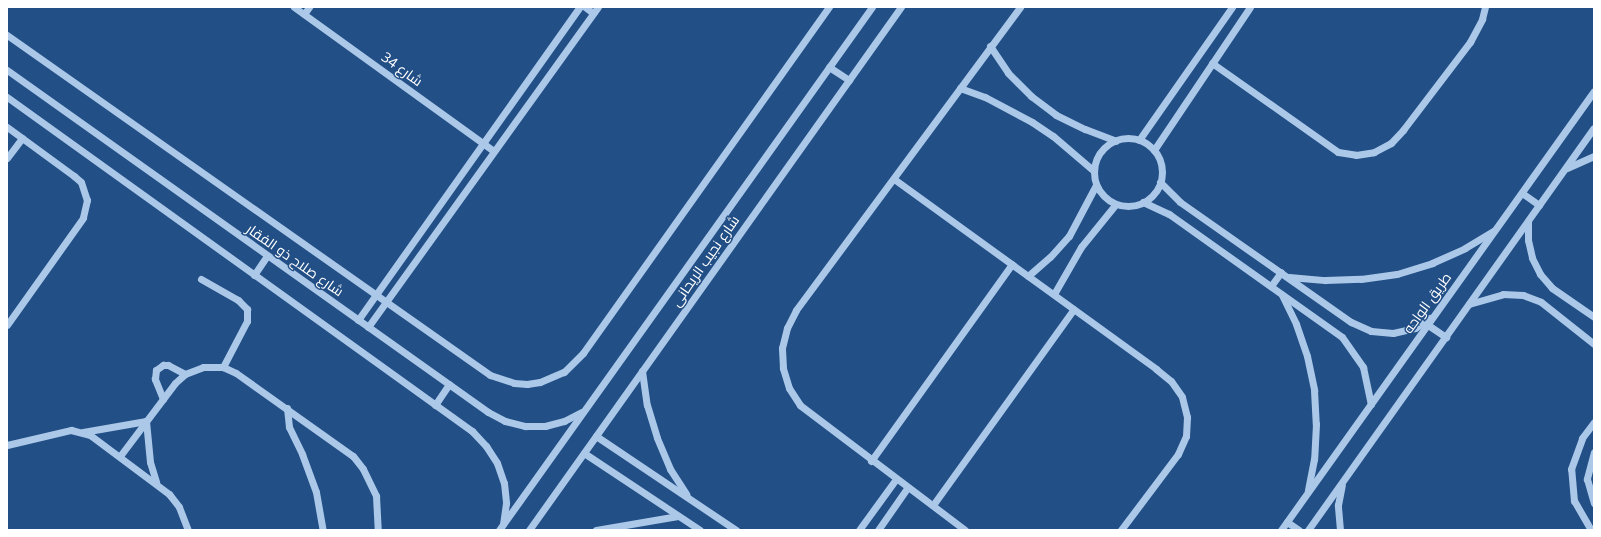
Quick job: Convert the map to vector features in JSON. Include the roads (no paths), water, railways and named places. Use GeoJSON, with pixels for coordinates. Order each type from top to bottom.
{"type":"FeatureCollection","features":[{"type":"Feature","properties":{"kind":"street","name":"شارع 34"},"geometry":{"type":"LineString","coordinates":[[294,7],[494,151]]}},
{"type":"Feature","properties":{"kind":"street"},"geometry":{"type":"LineString","coordinates":[[304,14],[309,7]]}},
{"type":"Feature","properties":{"kind":"street"},"geometry":{"type":"LineString","coordinates":[[358,320],[580,7]]}},
{"type":"Feature","properties":{"kind":"street"},"geometry":{"type":"LineString","coordinates":[[368,327],[596,10],[585,7]]}},
{"type":"Feature","properties":{"kind":"street"},"geometry":{"type":"LineString","coordinates":[[7,34],[490,375],[514,383],[540,382],[564,372],[583,353],[829,7]]}},
{"type":"Feature","properties":{"kind":"street","name":"شارع نجيب الريحانى"},"geometry":{"type":"LineString","coordinates":[[501,527],[872,7]]}},
{"type":"Feature","properties":{"kind":"street","name":"شارع نجيب الريحانى"},"geometry":{"type":"LineString","coordinates":[[528,530],[901,7]]}},
{"type":"Feature","properties":{"kind":"street"},"geometry":{"type":"LineString","coordinates":[[965,530],[871,461],[800,405],[789,388],[783,368],[782,348],[787,328],[796,310],[1020,7]]}},
{"type":"Feature","properties":{"kind":"street"},"geometry":{"type":"LineString","coordinates":[[1139,140],[1232,7]]}},
{"type":"Feature","properties":{"kind":"street"},"geometry":{"type":"LineString","coordinates":[[1154,150],[1250,7]]}},
{"type":"Feature","properties":{"kind":"street"},"geometry":{"type":"LineString","coordinates":[[1212,63],[1338,152],[1356,155],[1374,152],[1391,143],[1408,123],[1470,42],[1482,19],[1485,7]]}},
{"type":"Feature","properties":{"kind":"street"},"geometry":{"type":"LineString","coordinates":[[990,46],[1008,73],[1043,105],[1084,129],[1116,141],[1139,140],[1154,150],[1159,160],[1160,182],[1157,190],[1144,202],[1130,206],[1116,204],[1108,200],[1096,185],[1094,171],[1100,153],[1116,141]]}},
{"type":"Feature","properties":{"kind":"street"},"geometry":{"type":"LineString","coordinates":[[829,67],[849,80]]}},
{"type":"Feature","properties":{"kind":"street","name":"شارع صلاح ذو الفقار"},"geometry":{"type":"LineString","coordinates":[[7,70],[488,412],[505,421],[525,426],[545,426],[564,421],[582,412]]}},
{"type":"Feature","properties":{"kind":"street"},"geometry":{"type":"LineString","coordinates":[[960,88],[991,100],[1032,122],[1054,136],[1094,171]]}},
{"type":"Feature","properties":{"kind":"street","name":"طريق الواحه"},"geometry":{"type":"LineString","coordinates":[[1281,530],[1594,91]]}},
{"type":"Feature","properties":{"kind":"street"},"geometry":{"type":"LineString","coordinates":[[7,97],[472,431],[486,446],[497,463],[504,483],[506,503],[501,527]]}},
{"type":"Feature","properties":{"kind":"street"},"geometry":{"type":"LineString","coordinates":[[7,127],[78,179],[85,191],[87,204],[83,218],[7,325]]}},
{"type":"Feature","properties":{"kind":"street"},"geometry":{"type":"LineString","coordinates":[[1308,530],[1594,128]]}},
{"type":"Feature","properties":{"kind":"street"},"geometry":{"type":"LineString","coordinates":[[7,158],[22,138]]}},
{"type":"Feature","properties":{"kind":"street"},"geometry":{"type":"LineString","coordinates":[[1565,170],[1594,156]]}},
{"type":"Feature","properties":{"kind":"street"},"geometry":{"type":"LineString","coordinates":[[894,179],[1054,294],[1171,381],[1182,397],[1187,416],[1186,436],[1178,454],[1121,530]]}},
{"type":"Feature","properties":{"kind":"street"},"geometry":{"type":"LineString","coordinates":[[1160,182],[1176,199],[1289,276],[1351,322],[1371,331],[1393,333],[1415,328],[1434,316]]}},
{"type":"Feature","properties":{"kind":"street"},"geometry":{"type":"LineString","coordinates":[[1028,276],[1050,257],[1069,236],[1096,185]]}},
{"type":"Feature","properties":{"kind":"street"},"geometry":{"type":"LineString","coordinates":[[1522,193],[1539,205]]}},
{"type":"Feature","properties":{"kind":"street"},"geometry":{"type":"LineString","coordinates":[[1144,202],[1169,214],[1342,337],[1354,351],[1369,385],[1371,404]]}},
{"type":"Feature","properties":{"kind":"street"},"geometry":{"type":"LineString","coordinates":[[1054,294],[1081,247],[1116,204]]}},
{"type":"Feature","properties":{"kind":"street"},"geometry":{"type":"LineString","coordinates":[[1528,222],[1529,246],[1540,274],[1552,288],[1594,317]]}},
{"type":"Feature","properties":{"kind":"street"},"geometry":{"type":"LineString","coordinates":[[1289,276],[1325,280],[1361,279],[1397,274],[1432,263],[1465,248],[1496,229]]}},
{"type":"Feature","properties":{"kind":"street"},"geometry":{"type":"LineString","coordinates":[[254,275],[267,256]]}},
{"type":"Feature","properties":{"kind":"street"},"geometry":{"type":"LineString","coordinates":[[871,461],[1012,264]]}},
{"type":"Feature","properties":{"kind":"street"},"geometry":{"type":"LineString","coordinates":[[1271,286],[1281,272]]}},
{"type":"Feature","properties":{"kind":"street"},"geometry":{"type":"LineString","coordinates":[[201,279],[238,300],[246,310],[247,321],[223,367]]}},
{"type":"Feature","properties":{"kind":"street"},"geometry":{"type":"LineString","coordinates":[[1281,293],[1305,350],[1314,390],[1316,424],[1314,459],[1308,493]]}},
{"type":"Feature","properties":{"kind":"street"},"geometry":{"type":"LineString","coordinates":[[1469,304],[1503,294],[1523,295],[1541,302],[1594,344]]}},
{"type":"Feature","properties":{"kind":"street"},"geometry":{"type":"LineString","coordinates":[[933,506],[1074,309]]}},
{"type":"Feature","properties":{"kind":"street"},"geometry":{"type":"LineString","coordinates":[[1428,325],[1446,337]]}},
{"type":"Feature","properties":{"kind":"street"},"geometry":{"type":"LineString","coordinates":[[163,398],[155,379],[156,370],[163,364],[168,365],[184,374]]}},
{"type":"Feature","properties":{"kind":"street"},"geometry":{"type":"LineString","coordinates":[[120,456],[163,398],[184,374],[203,367],[223,367],[236,373],[341,446],[363,469],[376,496],[378,530]]}},
{"type":"Feature","properties":{"kind":"street"},"geometry":{"type":"LineString","coordinates":[[642,371],[647,405],[657,438],[670,469],[688,498]]}},
{"type":"Feature","properties":{"kind":"street"},"geometry":{"type":"LineString","coordinates":[[435,405],[449,384]]}},
{"type":"Feature","properties":{"kind":"street"},"geometry":{"type":"LineString","coordinates":[[287,408],[289,427],[305,460],[316,492],[323,530]]}},
{"type":"Feature","properties":{"kind":"street"},"geometry":{"type":"LineString","coordinates":[[7,445],[66,431],[83,432],[146,421]]}},
{"type":"Feature","properties":{"kind":"street"},"geometry":{"type":"LineString","coordinates":[[146,421],[150,462],[156,482]]}},
{"type":"Feature","properties":{"kind":"street"},"geometry":{"type":"LineString","coordinates":[[1591,530],[1581,516],[1571,485],[1575,453],[1593,425]]}},
{"type":"Feature","properties":{"kind":"street"},"geometry":{"type":"LineString","coordinates":[[83,432],[156,482],[179,507],[188,530]]}},
{"type":"Feature","properties":{"kind":"street"},"geometry":{"type":"LineString","coordinates":[[596,436],[736,530]]}},
{"type":"Feature","properties":{"kind":"street"},"geometry":{"type":"LineString","coordinates":[[1594,452],[1587,479],[1594,503]]}},
{"type":"Feature","properties":{"kind":"street"},"geometry":{"type":"LineString","coordinates":[[584,453],[700,530]]}},
{"type":"Feature","properties":{"kind":"street"},"geometry":{"type":"LineString","coordinates":[[859,530],[896,479]]}},
{"type":"Feature","properties":{"kind":"street"},"geometry":{"type":"LineString","coordinates":[[1340,530],[1338,505],[1342,482]]}},
{"type":"Feature","properties":{"kind":"street"},"geometry":{"type":"LineString","coordinates":[[878,530],[908,487]]}},
{"type":"Feature","properties":{"kind":"street"},"geometry":{"type":"LineString","coordinates":[[596,530],[678,516]]}},
{"type":"Feature","properties":{"kind":"street"},"geometry":{"type":"LineString","coordinates":[[1287,522],[1299,530]]}}]}
